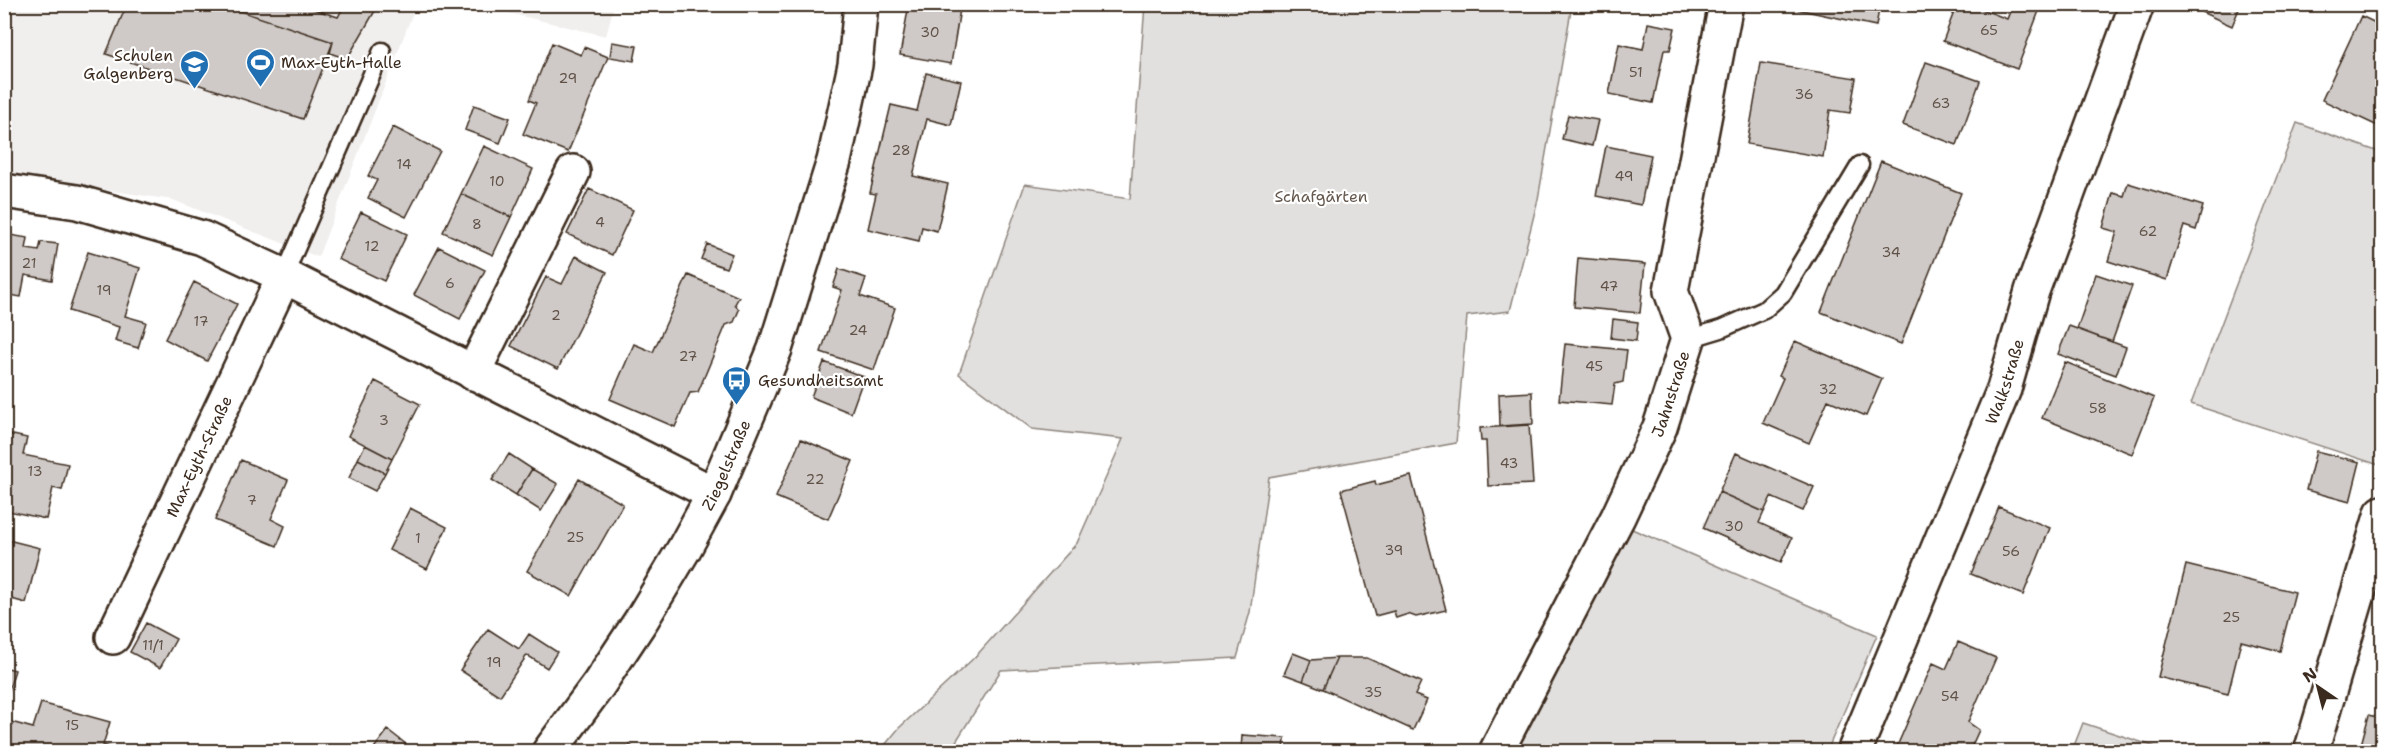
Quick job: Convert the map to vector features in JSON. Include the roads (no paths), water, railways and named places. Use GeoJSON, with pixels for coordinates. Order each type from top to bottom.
{"type":"FeatureCollection","features":[{"type":"Feature","properties":{"kind":"street","name":"Ziegelstraße"},"geometry":{"type":"LineString","coordinates":[[549,752],[599,684],[642,619],[714,494],[775,349],[834,161],[855,65],[861,4]]}},
{"type":"Feature","properties":{"kind":"street","name":"Jahnstraße"},"geometry":{"type":"LineString","coordinates":[[1496,752],[1627,497],[1659,427],[1688,339],[1671,291],[1726,4]]}},
{"type":"Feature","properties":{"kind":"street","name":"Walkstraße"},"geometry":{"type":"LineString","coordinates":[[1854,752],[2004,389],[2032,291],[2137,4]]}},
{"type":"Feature","properties":{"kind":"street"},"geometry":{"type":"LineString","coordinates":[[473,373],[573,172]]}},
{"type":"Feature","properties":{"kind":"street"},"geometry":{"type":"LineString","coordinates":[[4,191],[77,202],[202,238],[284,276],[714,494]]}},
{"type":"Feature","properties":{"kind":"street","name":"Max-Eyth-Straße"},"geometry":{"type":"LineString","coordinates":[[113,637],[284,276]]}},
{"type":"Feature","properties":{"kind":"street"},"geometry":{"type":"LineString","coordinates":[[2311,752],[2382,513]]}},
{"type":"Feature","properties":{"kind":"lane","name":"Max-Eyth-Straße"},"geometry":{"type":"LineString","coordinates":[[284,276],[382,51]]}},
{"type":"Feature","properties":{"kind":"lane"},"geometry":{"type":"LineString","coordinates":[[1688,339],[1721,329],[1764,310],[1783,293],[1860,165]]}},
{"type":"Feature","properties":{"kind":"place","name":"Max-Eyth-Halle"},"geometry":{"type":"Point","coordinates":[260,88]}},
{"type":"Feature","properties":{"kind":"place","name":"Schulen Galgenberg"},"geometry":{"type":"Point","coordinates":[194,90]}},
{"type":"Feature","properties":{"kind":"place","name":"Gesundheitsamt"},"geometry":{"type":"Point","coordinates":[737,406]}},
{"type":"Feature","properties":{"kind":"park label","name":"Schafgärten"},"geometry":{"type":"Point","coordinates":[1321,196]}}]}
